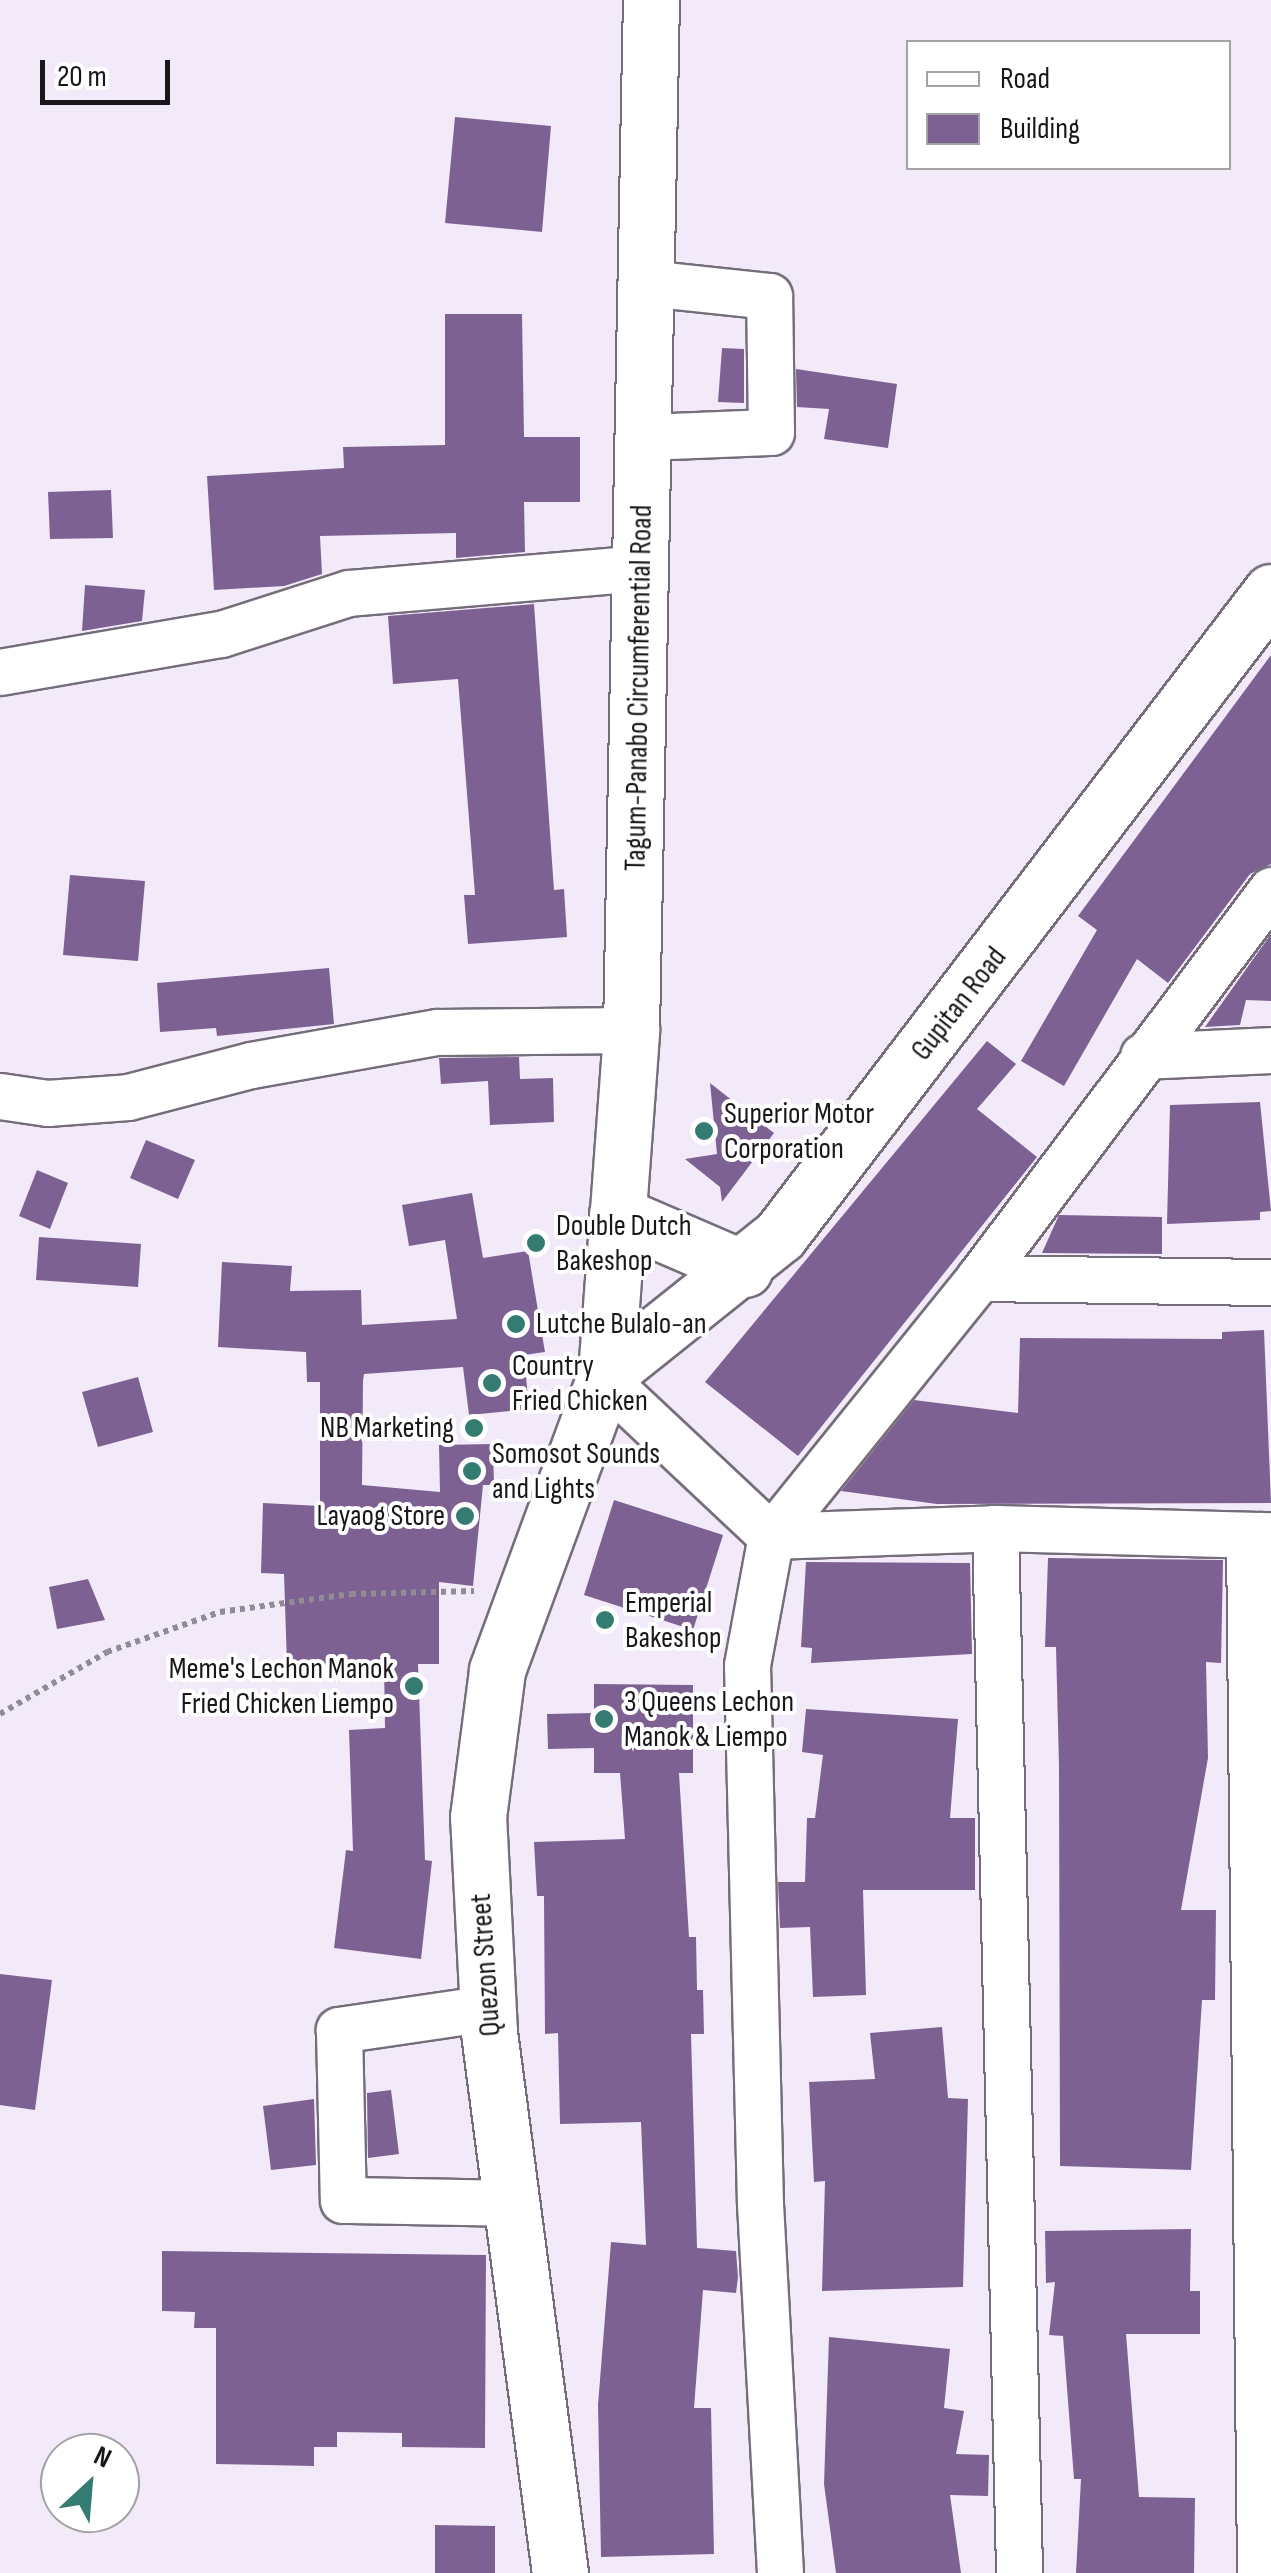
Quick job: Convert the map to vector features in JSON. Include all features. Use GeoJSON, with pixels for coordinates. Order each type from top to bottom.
{"type":"FeatureCollection","features":[{"type":"Feature","properties":{"kind":"main road","name":"Tagum-Panabo Circumferential Road"},"geometry":{"type":"LineString","coordinates":[[605,1377],[630,1030],[651,0]]}},
{"type":"Feature","properties":{"kind":"main road","name":"Gupitan Road"},"geometry":{"type":"LineString","coordinates":[[605,1377],[745,1270],[820,1184],[1271,592]]}},
{"type":"Feature","properties":{"kind":"main road"},"geometry":{"type":"LineString","coordinates":[[617,1214],[745,1270]]}},
{"type":"Feature","properties":{"kind":"main road","name":"Quezon Street"},"geometry":{"type":"LineString","coordinates":[[560,2573],[488,2008],[478,1817],[497,1670],[521,1590],[605,1377]]}},
{"type":"Feature","properties":{"kind":"street"},"geometry":{"type":"LineString","coordinates":[[644,438],[772,432],[769,296],[647,282]]}},
{"type":"Feature","properties":{"kind":"street"},"geometry":{"type":"LineString","coordinates":[[0,672],[221,634],[349,593],[642,568]]}},
{"type":"Feature","properties":{"kind":"street"},"geometry":{"type":"LineString","coordinates":[[780,2573],[760,2204],[747,1666],[771,1536],[979,1278],[1271,890]]}},
{"type":"Feature","properties":{"kind":"street"},"geometry":{"type":"LineString","coordinates":[[0,1096],[47,1103],[128,1097],[251,1064],[437,1032],[630,1030]]}},
{"type":"Feature","properties":{"kind":"street"},"geometry":{"type":"LineString","coordinates":[[1143,1056],[1271,1050]]}},
{"type":"Feature","properties":{"kind":"street"},"geometry":{"type":"LineString","coordinates":[[979,1278],[1271,1282]]}},
{"type":"Feature","properties":{"kind":"street"},"geometry":{"type":"LineString","coordinates":[[605,1377],[771,1536],[995,1528],[1260,1535],[1260,2573]]}},
{"type":"Feature","properties":{"kind":"street"},"geometry":{"type":"LineString","coordinates":[[995,1528],[1019,2573]]}},
{"type":"Feature","properties":{"kind":"street"},"geometry":{"type":"LineString","coordinates":[[488,2008],[339,2030],[344,2200],[511,2203]]}},
{"type":"Feature","properties":{"kind":"path"},"geometry":{"type":"LineString","coordinates":[[0,1714],[107,1652],[220,1612],[350,1594],[521,1590]]}},
{"type":"Feature","properties":{"kind":"building"},"geometry":{"type":"Polygon","coordinates":[[[455,117],[551,126],[542,232],[445,223],[455,117]]]}},
{"type":"Feature","properties":{"kind":"building"},"geometry":{"type":"Polygon","coordinates":[[[445,314],[522,314],[524,437],[580,437],[580,502],[524,502],[525,552],[456,558],[456,533],[320,536],[322,574],[284,586],[214,590],[207,476],[344,468],[343,447],[445,445],[445,314]]]}},
{"type":"Feature","properties":{"kind":"building"},"geometry":{"type":"Polygon","coordinates":[[[722,348],[744,349],[744,403],[718,402],[722,348]]]}},
{"type":"Feature","properties":{"kind":"building"},"geometry":{"type":"Polygon","coordinates":[[[796,369],[897,384],[888,448],[824,439],[829,409],[797,407],[796,369]]]}},
{"type":"Feature","properties":{"kind":"building"},"geometry":{"type":"Polygon","coordinates":[[[111,490],[113,538],[50,539],[48,492],[111,490]]]}},
{"type":"Feature","properties":{"kind":"building"},"geometry":{"type":"Polygon","coordinates":[[[85,585],[145,590],[142,621],[82,631],[85,585]]]}},
{"type":"Feature","properties":{"kind":"building"},"geometry":{"type":"Polygon","coordinates":[[[534,604],[554,890],[564,889],[567,937],[468,944],[464,895],[475,895],[458,679],[393,684],[388,616],[534,604]]]}},
{"type":"Feature","properties":{"kind":"building"},"geometry":{"type":"Polygon","coordinates":[[[1271,655],[1271,864],[1250,874],[1168,983],[1137,959],[1064,1086],[1021,1061],[1097,930],[1078,916],[1271,655]]]}},
{"type":"Feature","properties":{"kind":"building"},"geometry":{"type":"Polygon","coordinates":[[[70,875],[145,881],[138,961],[63,955],[70,875]]]}},
{"type":"Feature","properties":{"kind":"building"},"geometry":{"type":"Polygon","coordinates":[[[1271,934],[1271,1001],[1246,1000],[1240,1025],[1205,1027],[1271,934]]]}},
{"type":"Feature","properties":{"kind":"building"},"geometry":{"type":"Polygon","coordinates":[[[329,968],[334,1024],[217,1036],[216,1028],[160,1032],[157,983],[329,968]]]}},
{"type":"Feature","properties":{"kind":"building"},"geometry":{"type":"Polygon","coordinates":[[[987,1041],[1016,1064],[977,1109],[1037,1157],[798,1456],[705,1382],[987,1041]]]}},
{"type":"Feature","properties":{"kind":"building"},"geometry":{"type":"Polygon","coordinates":[[[519,1057],[520,1079],[553,1078],[554,1122],[490,1125],[488,1081],[441,1084],[439,1058],[519,1057]]]}},
{"type":"Feature","properties":{"kind":"building"},"geometry":{"type":"Polygon","coordinates":[[[710,1083],[774,1133],[722,1202],[720,1187],[685,1159],[717,1154],[710,1083]]]}},
{"type":"Feature","properties":{"kind":"building"},"geometry":{"type":"Polygon","coordinates":[[[1260,1102],[1271,1211],[1260,1212],[1260,1220],[1167,1224],[1170,1105],[1260,1102]]]}},
{"type":"Feature","properties":{"kind":"building"},"geometry":{"type":"Polygon","coordinates":[[[146,1140],[195,1160],[178,1199],[130,1178],[146,1140]]]}},
{"type":"Feature","properties":{"kind":"building"},"geometry":{"type":"Polygon","coordinates":[[[37,1170],[68,1183],[50,1229],[19,1216],[37,1170]]]}},
{"type":"Feature","properties":{"kind":"building"},"geometry":{"type":"Polygon","coordinates":[[[472,1193],[483,1258],[528,1251],[545,1352],[524,1355],[529,1409],[469,1415],[463,1367],[364,1374],[363,1381],[362,1485],[440,1492],[439,1445],[493,1444],[494,1485],[483,1485],[473,1586],[439,1582],[439,1664],[418,1664],[425,1860],[432,1861],[421,1959],[334,1948],[346,1850],[353,1851],[349,1730],[385,1728],[384,1663],[287,1665],[284,1574],[261,1573],[263,1503],[320,1506],[320,1382],[307,1382],[306,1352],[218,1347],[222,1262],[292,1266],[290,1291],[361,1290],[362,1325],[457,1319],[445,1240],[409,1246],[402,1205],[472,1193]]]}},
{"type":"Feature","properties":{"kind":"building"},"geometry":{"type":"Polygon","coordinates":[[[1059,1215],[1162,1217],[1162,1254],[1042,1253],[1059,1215]]]}},
{"type":"Feature","properties":{"kind":"building"},"geometry":{"type":"Polygon","coordinates":[[[39,1237],[141,1244],[138,1287],[36,1280],[39,1237]]]}},
{"type":"Feature","properties":{"kind":"building"},"geometry":{"type":"Polygon","coordinates":[[[1264,1330],[1271,1503],[937,1504],[841,1491],[914,1400],[1018,1413],[1020,1338],[1222,1339],[1222,1332],[1264,1330]]]}},
{"type":"Feature","properties":{"kind":"building"},"geometry":{"type":"Polygon","coordinates":[[[138,1377],[153,1432],[98,1447],[82,1392],[138,1377]]]}},
{"type":"Feature","properties":{"kind":"building"},"geometry":{"type":"Polygon","coordinates":[[[614,1500],[723,1535],[693,1630],[584,1595],[614,1500]]]}},
{"type":"Feature","properties":{"kind":"building"},"geometry":{"type":"Polygon","coordinates":[[[1048,1558],[1223,1560],[1221,1663],[1206,1662],[1208,1758],[1181,1910],[1216,1910],[1215,2000],[1202,2000],[1191,2170],[1060,2166],[1059,1766],[1056,1647],[1045,1647],[1048,1558]]]}},
{"type":"Feature","properties":{"kind":"building"},"geometry":{"type":"Polygon","coordinates":[[[806,1562],[970,1563],[972,1654],[811,1663],[812,1648],[801,1647],[806,1562]]]}},
{"type":"Feature","properties":{"kind":"building"},"geometry":{"type":"Polygon","coordinates":[[[88,1579],[105,1620],[57,1629],[49,1587],[88,1579]]]}},
{"type":"Feature","properties":{"kind":"building"},"geometry":{"type":"Polygon","coordinates":[[[594,1684],[693,1685],[693,1773],[679,1773],[689,1937],[696,1937],[697,1990],[703,1990],[704,2034],[691,2034],[697,2248],[736,2251],[738,2277],[736,2293],[703,2290],[694,2408],[711,2408],[714,2554],[601,2557],[598,2405],[611,2242],[646,2245],[641,2122],[560,2124],[558,2033],[545,2034],[544,1896],[537,1896],[534,1842],[625,1839],[620,1773],[594,1773],[594,1748],[548,1749],[547,1714],[594,1713],[594,1684]]]}},
{"type":"Feature","properties":{"kind":"building"},"geometry":{"type":"Polygon","coordinates":[[[806,1709],[958,1719],[950,1818],[975,1818],[975,1890],[863,1890],[866,1995],[813,1997],[810,1927],[780,1928],[778,1882],[805,1882],[807,1818],[815,1818],[823,1755],[802,1752],[806,1709]]]}},
{"type":"Feature","properties":{"kind":"building"},"geometry":{"type":"Polygon","coordinates":[[[0,1974],[52,1980],[35,2110],[0,2105],[0,1974]]]}},
{"type":"Feature","properties":{"kind":"building"},"geometry":{"type":"Polygon","coordinates":[[[942,2027],[948,2098],[968,2099],[963,2287],[822,2291],[825,2181],[814,2182],[809,2082],[875,2079],[870,2033],[942,2027]]]}},
{"type":"Feature","properties":{"kind":"building"},"geometry":{"type":"Polygon","coordinates":[[[391,2090],[399,2154],[368,2158],[367,2093],[391,2090]]]}},
{"type":"Feature","properties":{"kind":"building"},"geometry":{"type":"Polygon","coordinates":[[[314,2099],[316,2165],[271,2170],[263,2106],[314,2099]]]}},
{"type":"Feature","properties":{"kind":"building"},"geometry":{"type":"Polygon","coordinates":[[[1191,2229],[1190,2291],[1200,2291],[1200,2334],[1126,2334],[1139,2497],[1195,2498],[1194,2573],[1076,2573],[1081,2479],[1074,2479],[1063,2336],[1049,2335],[1055,2282],[1046,2283],[1045,2231],[1191,2229]]]}},
{"type":"Feature","properties":{"kind":"building"},"geometry":{"type":"Polygon","coordinates":[[[162,2251],[486,2255],[485,2448],[402,2447],[402,2433],[337,2432],[337,2447],[314,2447],[314,2466],[216,2464],[216,2328],[194,2328],[195,2312],[162,2311],[162,2251]]]}},
{"type":"Feature","properties":{"kind":"building"},"geometry":{"type":"Polygon","coordinates":[[[829,2337],[950,2349],[944,2408],[964,2411],[956,2454],[989,2455],[988,2496],[950,2495],[961,2573],[836,2573],[824,2484],[829,2337]]]}},
{"type":"Feature","properties":{"kind":"building"},"geometry":{"type":"Polygon","coordinates":[[[435,2525],[495,2526],[495,2573],[435,2573],[435,2525]]]}},
{"type":"Feature","properties":{"kind":"place","name":"Superior Motor Corporation"},"geometry":{"type":"Point","coordinates":[704,1131]}},
{"type":"Feature","properties":{"kind":"place","name":"Double Dutch Bakeshop"},"geometry":{"type":"Point","coordinates":[536,1243]}},
{"type":"Feature","properties":{"kind":"place","name":"Lutche Bulalo-an"},"geometry":{"type":"Point","coordinates":[516,1324]}},
{"type":"Feature","properties":{"kind":"place","name":"Country Fried Chicken"},"geometry":{"type":"Point","coordinates":[492,1383]}},
{"type":"Feature","properties":{"kind":"place","name":"NB Marketing"},"geometry":{"type":"Point","coordinates":[474,1428]}},
{"type":"Feature","properties":{"kind":"place","name":"Somosot Sounds and Lights"},"geometry":{"type":"Point","coordinates":[472,1471]}},
{"type":"Feature","properties":{"kind":"place","name":"Layaog Store"},"geometry":{"type":"Point","coordinates":[465,1516]}},
{"type":"Feature","properties":{"kind":"place","name":"Emperial Bakeshop"},"geometry":{"type":"Point","coordinates":[605,1620]}},
{"type":"Feature","properties":{"kind":"place","name":"Meme's Lechon Manok Fried Chicken Liempo"},"geometry":{"type":"Point","coordinates":[414,1686]}},
{"type":"Feature","properties":{"kind":"place","name":"3 Queens Lechon Manok & Liempo"},"geometry":{"type":"Point","coordinates":[604,1719]}}]}
